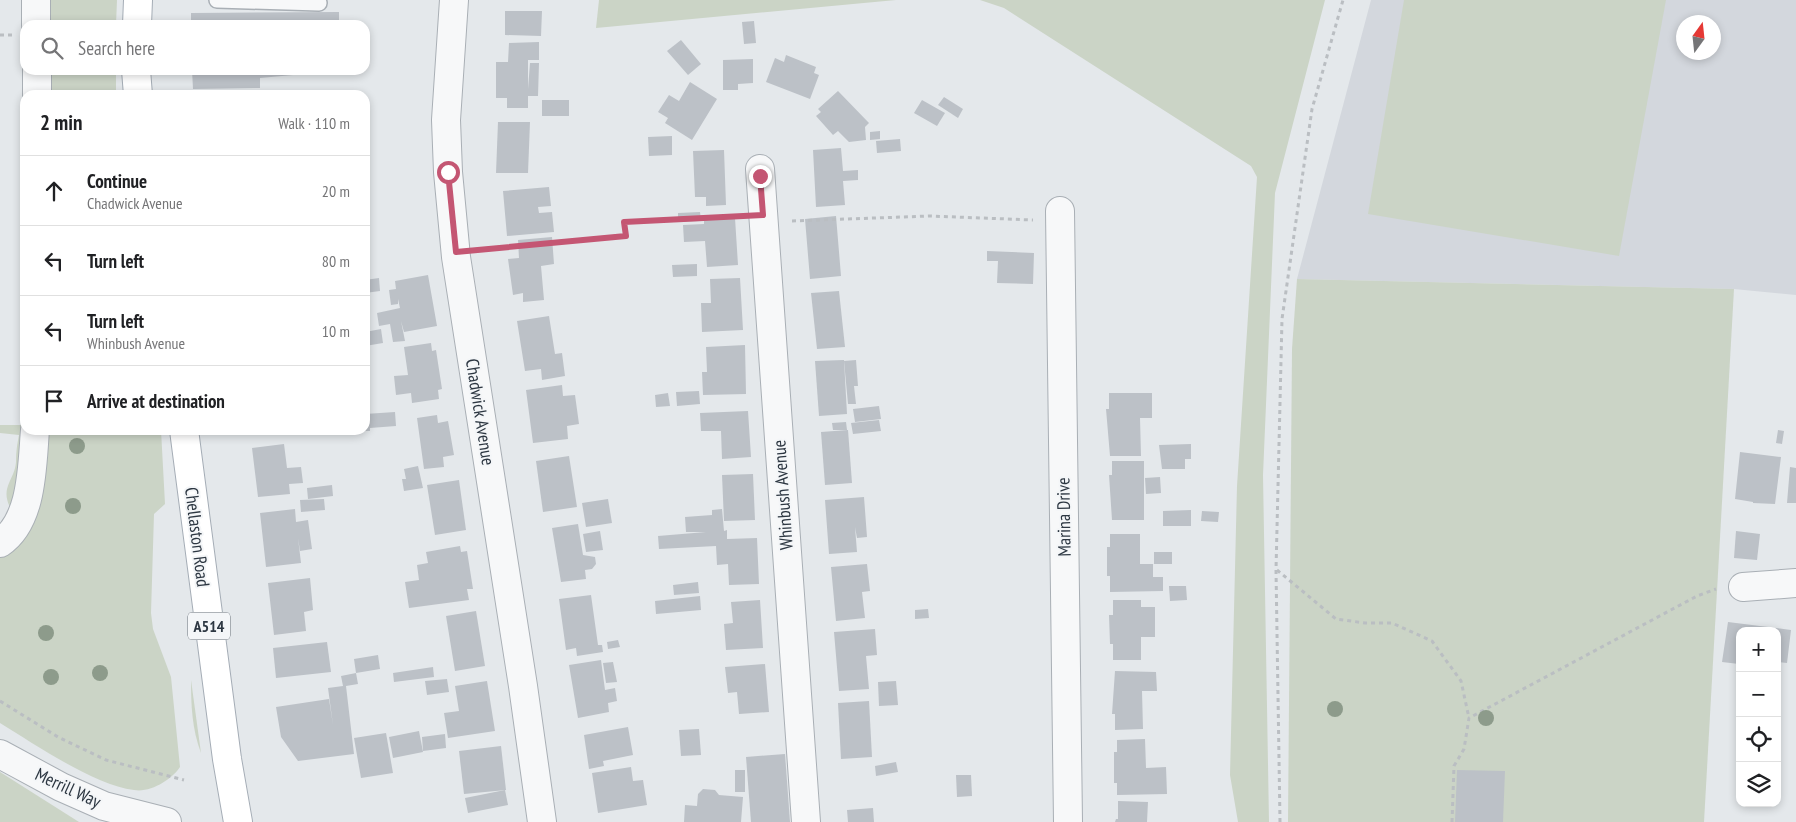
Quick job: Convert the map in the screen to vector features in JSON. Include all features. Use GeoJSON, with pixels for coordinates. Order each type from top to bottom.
{"type":"FeatureCollection","features":[{"type":"Feature","properties":{"kind":"main road"},"geometry":{"type":"LineString","coordinates":[[137,20],[138,0]]}},
{"type":"Feature","properties":{"kind":"main road"},"geometry":{"type":"LineString","coordinates":[[136,75],[138,90]]}},
{"type":"Feature","properties":{"kind":"main road","name":"Chellaston Road"},"geometry":{"type":"LineString","coordinates":[[185,435],[225,750],[238,822]]}},
{"type":"Feature","properties":{"kind":"street"},"geometry":{"type":"LineString","coordinates":[[36,0],[36,20]]}},
{"type":"Feature","properties":{"kind":"street","name":"Chadwick Avenue"},"geometry":{"type":"LineString","coordinates":[[454,0],[446,120],[448,172],[456,252],[523,686],[542,822]]}},
{"type":"Feature","properties":{"kind":"street"},"geometry":{"type":"LineString","coordinates":[[37,75],[37,90]]}},
{"type":"Feature","properties":{"kind":"street","name":"Whinbush Avenue"},"geometry":{"type":"LineString","coordinates":[[760,169],[806,822]]}},
{"type":"Feature","properties":{"kind":"street","name":"Marina Drive"},"geometry":{"type":"LineString","coordinates":[[1060,216],[1068,822]]}},
{"type":"Feature","properties":{"kind":"street"},"geometry":{"type":"LineString","coordinates":[[0,543],[9,537],[24,506],[31,472],[35,435]]}},
{"type":"Feature","properties":{"kind":"street"},"geometry":{"type":"LineString","coordinates":[[1743,587],[1796,583]]}},
{"type":"Feature","properties":{"kind":"street","name":"Merrill Way"},"geometry":{"type":"LineString","coordinates":[[0,754],[61,787],[104,806],[167,822]]}},
{"type":"Feature","properties":{"kind":"lane"},"geometry":{"type":"LineString","coordinates":[[217,0],[319,2]]}},
{"type":"Feature","properties":{"kind":"path"},"geometry":{"type":"LineString","coordinates":[[1280,822],[1276,570],[1282,319],[1312,110],[1343,0]]}},
{"type":"Feature","properties":{"kind":"path"},"geometry":{"type":"LineString","coordinates":[[456,252],[626,236],[624,222],[763,218],[1060,216]]}},
{"type":"Feature","properties":{"kind":"path"},"geometry":{"type":"LineString","coordinates":[[1276,570],[1336,619],[1392,623],[1432,641],[1461,681],[1468,718],[1464,749],[1454,766],[1452,822]]}},
{"type":"Feature","properties":{"kind":"path"},"geometry":{"type":"LineString","coordinates":[[1468,718],[1696,596],[1724,586],[1743,587]]}},
{"type":"Feature","properties":{"kind":"path"},"geometry":{"type":"LineString","coordinates":[[0,701],[58,736],[106,760],[184,780]]}},
{"type":"Feature","properties":{"kind":"shaded area"},"geometry":{"type":"Polygon","coordinates":[[[1371,0],[1796,0],[1796,295],[1734,289],[1297,279],[1371,0]]]}},
{"type":"Feature","properties":{"kind":"green space"},"geometry":{"type":"Polygon","coordinates":[[[43,0],[117,0],[116,20],[44,20],[43,0]]]}},
{"type":"Feature","properties":{"kind":"green space"},"geometry":{"type":"Polygon","coordinates":[[[599,0],[896,0],[596,28],[599,0]]]}},
{"type":"Feature","properties":{"kind":"green space"},"geometry":{"type":"Polygon","coordinates":[[[980,0],[1325,0],[1275,193],[1263,475],[1269,822],[1238,822],[1230,775],[1237,486],[1257,177],[1251,166],[1004,8],[980,0]]]}},
{"type":"Feature","properties":{"kind":"green space"},"geometry":{"type":"Polygon","coordinates":[[[1404,0],[1666,0],[1619,256],[1368,214],[1404,0]]]}},
{"type":"Feature","properties":{"kind":"green space"},"geometry":{"type":"Polygon","coordinates":[[[45,75],[116,75],[116,90],[46,90],[45,75]]]}},
{"type":"Feature","properties":{"kind":"green space"},"geometry":{"type":"Polygon","coordinates":[[[1297,279],[1734,289],[1704,822],[1288,822],[1292,349],[1297,279]]]}},
{"type":"Feature","properties":{"kind":"green space"},"geometry":{"type":"Polygon","coordinates":[[[0,425],[20,425],[20,435],[24,435],[16,498],[10,507],[7,500],[7,488],[15,468],[19,435],[0,433],[0,425]]]}},
{"type":"Feature","properties":{"kind":"green space"},"geometry":{"type":"Polygon","coordinates":[[[49,435],[161,435],[165,504],[154,514],[151,613],[153,629],[171,677],[180,767],[172,776],[154,787],[134,790],[101,781],[48,753],[0,723],[0,553],[45,466],[49,435]]]}},
{"type":"Feature","properties":{"kind":"green space"},"geometry":{"type":"Polygon","coordinates":[[[191,680],[201,753],[193,717],[191,680]]]}},
{"type":"Feature","properties":{"kind":"green space"},"geometry":{"type":"Polygon","coordinates":[[[0,772],[79,822],[0,822],[0,772]]]}},
{"type":"Feature","properties":{"kind":"building"},"geometry":{"type":"Polygon","coordinates":[[[505,11],[542,11],[541,36],[505,35],[505,11]]]}},
{"type":"Feature","properties":{"kind":"building"},"geometry":{"type":"Polygon","coordinates":[[[339,12],[339,20],[191,20],[191,13],[339,12]]]}},
{"type":"Feature","properties":{"kind":"building"},"geometry":{"type":"Polygon","coordinates":[[[754,21],[756,43],[744,44],[742,22],[754,21]]]}},
{"type":"Feature","properties":{"kind":"building"},"geometry":{"type":"Polygon","coordinates":[[[681,40],[701,64],[688,75],[667,51],[681,40]]]}},
{"type":"Feature","properties":{"kind":"building"},"geometry":{"type":"Polygon","coordinates":[[[539,42],[539,60],[528,60],[528,89],[530,63],[539,63],[538,96],[528,96],[528,108],[507,108],[507,98],[496,98],[496,62],[508,62],[509,43],[539,42]]]}},
{"type":"Feature","properties":{"kind":"building"},"geometry":{"type":"Polygon","coordinates":[[[786,55],[816,67],[814,73],[819,75],[810,99],[766,82],[775,58],[784,62],[786,55]]]}},
{"type":"Feature","properties":{"kind":"building"},"geometry":{"type":"Polygon","coordinates":[[[753,59],[753,83],[738,84],[738,90],[723,90],[723,60],[753,59]]]}},
{"type":"Feature","properties":{"kind":"building"},"geometry":{"type":"Polygon","coordinates":[[[192,75],[293,75],[260,78],[260,88],[193,89],[192,75]]]}},
{"type":"Feature","properties":{"kind":"building"},"geometry":{"type":"Polygon","coordinates":[[[690,82],[717,99],[692,140],[665,123],[668,118],[658,112],[669,95],[679,101],[690,82]]]}},
{"type":"Feature","properties":{"kind":"building"},"geometry":{"type":"Polygon","coordinates":[[[838,91],[869,123],[865,127],[866,140],[849,142],[838,131],[833,135],[816,116],[821,112],[818,109],[838,91]]]}},
{"type":"Feature","properties":{"kind":"building"},"geometry":{"type":"Polygon","coordinates":[[[944,97],[963,109],[958,118],[938,105],[944,97]]]}},
{"type":"Feature","properties":{"kind":"building"},"geometry":{"type":"Polygon","coordinates":[[[542,100],[569,100],[569,116],[542,116],[542,100]]]}},
{"type":"Feature","properties":{"kind":"building"},"geometry":{"type":"Polygon","coordinates":[[[922,100],[945,113],[937,126],[914,113],[922,100]]]}},
{"type":"Feature","properties":{"kind":"building"},"geometry":{"type":"Polygon","coordinates":[[[498,122],[530,122],[528,173],[496,173],[498,122]]]}},
{"type":"Feature","properties":{"kind":"building"},"geometry":{"type":"Polygon","coordinates":[[[880,131],[880,139],[870,140],[870,132],[880,131]]]}},
{"type":"Feature","properties":{"kind":"building"},"geometry":{"type":"Polygon","coordinates":[[[672,136],[672,155],[649,156],[648,137],[672,136]]]}},
{"type":"Feature","properties":{"kind":"building"},"geometry":{"type":"Polygon","coordinates":[[[900,139],[901,151],[877,153],[876,141],[900,139]]]}},
{"type":"Feature","properties":{"kind":"building"},"geometry":{"type":"Polygon","coordinates":[[[841,148],[843,171],[858,170],[858,180],[843,181],[845,205],[816,207],[813,150],[841,148]]]}},
{"type":"Feature","properties":{"kind":"building"},"geometry":{"type":"Polygon","coordinates":[[[724,150],[726,205],[706,206],[706,197],[695,197],[693,151],[724,150]]]}},
{"type":"Feature","properties":{"kind":"building"},"geometry":{"type":"Polygon","coordinates":[[[549,187],[551,206],[538,207],[539,213],[552,212],[554,232],[507,236],[503,191],[549,187]]]}},
{"type":"Feature","properties":{"kind":"building"},"geometry":{"type":"Polygon","coordinates":[[[700,212],[701,221],[678,222],[678,213],[700,212]]]}},
{"type":"Feature","properties":{"kind":"building"},"geometry":{"type":"Polygon","coordinates":[[[836,216],[841,276],[810,279],[805,219],[836,216]]]}},
{"type":"Feature","properties":{"kind":"building"},"geometry":{"type":"Polygon","coordinates":[[[735,218],[738,265],[707,267],[705,241],[684,242],[683,225],[704,224],[704,220],[735,218]]]}},
{"type":"Feature","properties":{"kind":"building"},"geometry":{"type":"Polygon","coordinates":[[[552,237],[554,264],[541,266],[544,300],[523,302],[523,293],[513,295],[508,259],[519,258],[518,240],[552,237]]]}},
{"type":"Feature","properties":{"kind":"building"},"geometry":{"type":"Polygon","coordinates":[[[987,251],[1034,253],[1033,284],[997,283],[998,261],[987,261],[987,251]]]}},
{"type":"Feature","properties":{"kind":"building"},"geometry":{"type":"Polygon","coordinates":[[[697,264],[697,276],[673,277],[672,265],[697,264]]]}},
{"type":"Feature","properties":{"kind":"building"},"geometry":{"type":"Polygon","coordinates":[[[428,275],[437,326],[404,332],[401,321],[405,341],[393,342],[390,324],[379,326],[377,313],[400,308],[398,299],[398,304],[391,305],[389,290],[396,289],[395,281],[428,275]]]}},
{"type":"Feature","properties":{"kind":"building"},"geometry":{"type":"Polygon","coordinates":[[[379,278],[380,291],[370,292],[370,279],[379,278]]]}},
{"type":"Feature","properties":{"kind":"building"},"geometry":{"type":"Polygon","coordinates":[[[740,278],[743,330],[702,332],[701,303],[711,303],[710,279],[740,278]]]}},
{"type":"Feature","properties":{"kind":"building"},"geometry":{"type":"Polygon","coordinates":[[[839,291],[845,347],[817,349],[811,293],[839,291]]]}},
{"type":"Feature","properties":{"kind":"building"},"geometry":{"type":"Polygon","coordinates":[[[549,316],[555,354],[562,353],[565,376],[542,380],[541,369],[525,371],[517,321],[549,316]]]}},
{"type":"Feature","properties":{"kind":"building"},"geometry":{"type":"Polygon","coordinates":[[[381,329],[383,343],[370,345],[370,331],[381,329]]]}},
{"type":"Feature","properties":{"kind":"building"},"geometry":{"type":"Polygon","coordinates":[[[431,343],[432,351],[436,350],[442,389],[438,390],[439,399],[412,403],[411,393],[396,395],[394,376],[408,375],[404,347],[431,343]]]}},
{"type":"Feature","properties":{"kind":"building"},"geometry":{"type":"Polygon","coordinates":[[[745,345],[746,394],[703,395],[702,372],[707,372],[706,347],[745,345]]]}},
{"type":"Feature","properties":{"kind":"building"},"geometry":{"type":"Polygon","coordinates":[[[844,360],[847,414],[819,416],[815,361],[844,360]]]}},
{"type":"Feature","properties":{"kind":"building"},"geometry":{"type":"Polygon","coordinates":[[[856,360],[858,386],[854,386],[856,404],[848,404],[844,361],[856,360]]]}},
{"type":"Feature","properties":{"kind":"building"},"geometry":{"type":"Polygon","coordinates":[[[562,385],[563,396],[575,395],[579,424],[567,426],[568,439],[533,443],[526,390],[562,385]]]}},
{"type":"Feature","properties":{"kind":"building"},"geometry":{"type":"Polygon","coordinates":[[[699,391],[700,404],[677,406],[676,392],[699,391]]]}},
{"type":"Feature","properties":{"kind":"building"},"geometry":{"type":"Polygon","coordinates":[[[668,393],[670,406],[656,407],[655,395],[668,393]]]}},
{"type":"Feature","properties":{"kind":"building"},"geometry":{"type":"Polygon","coordinates":[[[1109,393],[1152,393],[1152,418],[1140,418],[1141,456],[1110,456],[1106,409],[1109,409],[1109,393]]]}},
{"type":"Feature","properties":{"kind":"building"},"geometry":{"type":"Polygon","coordinates":[[[879,406],[881,419],[855,422],[853,409],[879,406]]]}},
{"type":"Feature","properties":{"kind":"building"},"geometry":{"type":"Polygon","coordinates":[[[748,411],[751,457],[722,459],[721,431],[701,431],[700,413],[748,411]]]}},
{"type":"Feature","properties":{"kind":"building"},"geometry":{"type":"Polygon","coordinates":[[[395,412],[396,426],[370,428],[370,414],[395,412]]]}},
{"type":"Feature","properties":{"kind":"building"},"geometry":{"type":"Polygon","coordinates":[[[437,415],[438,423],[448,421],[454,455],[443,457],[444,467],[424,469],[417,418],[437,415]]]}},
{"type":"Feature","properties":{"kind":"building"},"geometry":{"type":"Polygon","coordinates":[[[879,420],[881,431],[853,434],[851,423],[879,420]]]}},
{"type":"Feature","properties":{"kind":"building"},"geometry":{"type":"Polygon","coordinates":[[[846,422],[847,430],[833,430],[832,423],[846,422]]]}},
{"type":"Feature","properties":{"kind":"building"},"geometry":{"type":"Polygon","coordinates":[[[848,430],[852,483],[825,485],[821,432],[848,430]]]}},
{"type":"Feature","properties":{"kind":"building"},"geometry":{"type":"Polygon","coordinates":[[[1778,430],[1784,431],[1782,444],[1776,443],[1778,430]]]}},
{"type":"Feature","properties":{"kind":"building"},"geometry":{"type":"Polygon","coordinates":[[[284,444],[287,468],[301,467],[303,483],[289,484],[290,494],[258,497],[252,448],[284,444]]]}},
{"type":"Feature","properties":{"kind":"building"},"geometry":{"type":"Polygon","coordinates":[[[1191,444],[1191,459],[1185,459],[1185,469],[1162,469],[1159,445],[1191,444]]]}},
{"type":"Feature","properties":{"kind":"building"},"geometry":{"type":"Polygon","coordinates":[[[1740,452],[1781,457],[1775,504],[1753,503],[1735,499],[1740,452]]]}},
{"type":"Feature","properties":{"kind":"building"},"geometry":{"type":"Polygon","coordinates":[[[569,456],[577,507],[543,512],[536,461],[569,456]]]}},
{"type":"Feature","properties":{"kind":"building"},"geometry":{"type":"Polygon","coordinates":[[[1112,461],[1144,461],[1144,520],[1112,520],[1109,475],[1112,475],[1112,461]]]}},
{"type":"Feature","properties":{"kind":"building"},"geometry":{"type":"Polygon","coordinates":[[[418,466],[423,488],[404,491],[402,479],[406,479],[404,469],[418,466]]]}},
{"type":"Feature","properties":{"kind":"building"},"geometry":{"type":"Polygon","coordinates":[[[1790,467],[1796,468],[1796,503],[1787,503],[1790,467]]]}},
{"type":"Feature","properties":{"kind":"building"},"geometry":{"type":"Polygon","coordinates":[[[753,474],[755,520],[724,521],[722,475],[753,474]]]}},
{"type":"Feature","properties":{"kind":"building"},"geometry":{"type":"Polygon","coordinates":[[[1160,477],[1161,493],[1146,494],[1145,478],[1160,477]]]}},
{"type":"Feature","properties":{"kind":"building"},"geometry":{"type":"Polygon","coordinates":[[[459,480],[466,530],[435,535],[427,485],[459,480]]]}},
{"type":"Feature","properties":{"kind":"building"},"geometry":{"type":"Polygon","coordinates":[[[332,485],[333,496],[308,499],[307,488],[332,485]]]}},
{"type":"Feature","properties":{"kind":"building"},"geometry":{"type":"Polygon","coordinates":[[[864,497],[867,537],[857,538],[855,527],[857,552],[829,554],[825,500],[864,497]]]}},
{"type":"Feature","properties":{"kind":"building"},"geometry":{"type":"Polygon","coordinates":[[[324,499],[325,510],[301,512],[300,500],[324,499]]]}},
{"type":"Feature","properties":{"kind":"building"},"geometry":{"type":"Polygon","coordinates":[[[608,499],[612,523],[586,527],[582,503],[608,499]]]}},
{"type":"Feature","properties":{"kind":"building"},"geometry":{"type":"Polygon","coordinates":[[[295,509],[296,522],[308,520],[312,549],[300,551],[298,538],[301,563],[266,567],[260,513],[295,509]]]}},
{"type":"Feature","properties":{"kind":"building"},"geometry":{"type":"Polygon","coordinates":[[[722,509],[724,531],[727,530],[727,539],[757,538],[759,584],[729,585],[728,564],[717,565],[716,546],[659,549],[658,536],[706,532],[686,532],[685,517],[712,515],[712,510],[722,509]]]}},
{"type":"Feature","properties":{"kind":"building"},"geometry":{"type":"Polygon","coordinates":[[[1191,510],[1191,526],[1163,526],[1163,511],[1191,510]]]}},
{"type":"Feature","properties":{"kind":"building"},"geometry":{"type":"Polygon","coordinates":[[[1202,511],[1219,512],[1218,522],[1201,521],[1202,511]]]}},
{"type":"Feature","properties":{"kind":"building"},"geometry":{"type":"Polygon","coordinates":[[[578,524],[583,555],[595,557],[596,564],[592,569],[585,570],[586,579],[561,582],[552,528],[578,524]]]}},
{"type":"Feature","properties":{"kind":"building"},"geometry":{"type":"Polygon","coordinates":[[[600,531],[603,550],[586,552],[583,534],[600,531]]]}},
{"type":"Feature","properties":{"kind":"building"},"geometry":{"type":"Polygon","coordinates":[[[1736,531],[1760,534],[1757,560],[1734,558],[1736,531]]]}},
{"type":"Feature","properties":{"kind":"building"},"geometry":{"type":"Polygon","coordinates":[[[1110,534],[1140,534],[1140,564],[1153,564],[1153,577],[1163,577],[1163,591],[1110,592],[1110,576],[1107,576],[1107,547],[1110,547],[1110,534]]]}},
{"type":"Feature","properties":{"kind":"building"},"geometry":{"type":"Polygon","coordinates":[[[460,546],[461,552],[467,551],[473,589],[467,589],[469,600],[409,608],[405,582],[419,580],[417,565],[428,563],[426,552],[460,546]]]}},
{"type":"Feature","properties":{"kind":"building"},"geometry":{"type":"Polygon","coordinates":[[[1154,552],[1172,552],[1172,564],[1154,564],[1154,552]]]}},
{"type":"Feature","properties":{"kind":"building"},"geometry":{"type":"Polygon","coordinates":[[[867,564],[870,591],[862,592],[865,618],[836,621],[831,567],[867,564]]]}},
{"type":"Feature","properties":{"kind":"building"},"geometry":{"type":"Polygon","coordinates":[[[310,578],[313,610],[304,612],[306,631],[274,635],[268,583],[310,578]]]}},
{"type":"Feature","properties":{"kind":"building"},"geometry":{"type":"Polygon","coordinates":[[[698,582],[699,593],[674,595],[673,585],[698,582]]]}},
{"type":"Feature","properties":{"kind":"building"},"geometry":{"type":"Polygon","coordinates":[[[1169,586],[1186,586],[1187,600],[1170,601],[1169,586]]]}},
{"type":"Feature","properties":{"kind":"building"},"geometry":{"type":"Polygon","coordinates":[[[591,595],[598,645],[602,645],[603,652],[577,656],[576,648],[566,650],[559,599],[591,595]]]}},
{"type":"Feature","properties":{"kind":"building"},"geometry":{"type":"Polygon","coordinates":[[[700,596],[701,610],[656,614],[655,601],[700,596]]]}},
{"type":"Feature","properties":{"kind":"building"},"geometry":{"type":"Polygon","coordinates":[[[760,600],[763,648],[726,650],[724,624],[733,623],[731,602],[760,600]]]}},
{"type":"Feature","properties":{"kind":"building"},"geometry":{"type":"Polygon","coordinates":[[[1113,600],[1141,600],[1141,607],[1155,607],[1155,637],[1141,637],[1141,660],[1113,660],[1113,644],[1110,644],[1109,615],[1113,615],[1113,600]]]}},
{"type":"Feature","properties":{"kind":"building"},"geometry":{"type":"Polygon","coordinates":[[[928,609],[929,618],[915,619],[915,610],[928,609]]]}},
{"type":"Feature","properties":{"kind":"building"},"geometry":{"type":"Polygon","coordinates":[[[476,611],[485,666],[455,671],[446,616],[476,611]]]}},
{"type":"Feature","properties":{"kind":"building"},"geometry":{"type":"Polygon","coordinates":[[[1728,622],[1767,627],[1736,627],[1736,664],[1722,662],[1728,622]]]}},
{"type":"Feature","properties":{"kind":"building"},"geometry":{"type":"Polygon","coordinates":[[[875,629],[877,655],[866,656],[869,689],[839,691],[834,632],[875,629]]]}},
{"type":"Feature","properties":{"kind":"building"},"geometry":{"type":"Polygon","coordinates":[[[1781,629],[1791,630],[1787,663],[1781,662],[1781,629]]]}},
{"type":"Feature","properties":{"kind":"building"},"geometry":{"type":"Polygon","coordinates":[[[618,640],[620,647],[608,649],[607,642],[618,640]]]}},
{"type":"Feature","properties":{"kind":"building"},"geometry":{"type":"Polygon","coordinates":[[[327,642],[331,672],[276,678],[273,648],[327,642]]]}},
{"type":"Feature","properties":{"kind":"building"},"geometry":{"type":"Polygon","coordinates":[[[378,655],[380,669],[356,673],[354,659],[378,655]]]}},
{"type":"Feature","properties":{"kind":"building"},"geometry":{"type":"Polygon","coordinates":[[[601,660],[605,690],[615,688],[617,701],[608,703],[609,712],[578,718],[569,665],[601,660]]]}},
{"type":"Feature","properties":{"kind":"building"},"geometry":{"type":"Polygon","coordinates":[[[613,662],[617,682],[606,683],[603,663],[613,662]]]}},
{"type":"Feature","properties":{"kind":"building"},"geometry":{"type":"Polygon","coordinates":[[[765,664],[769,712],[739,714],[737,692],[728,693],[725,667],[765,664]]]}},
{"type":"Feature","properties":{"kind":"building"},"geometry":{"type":"Polygon","coordinates":[[[433,667],[434,677],[394,682],[393,673],[433,667]]]}},
{"type":"Feature","properties":{"kind":"building"},"geometry":{"type":"Polygon","coordinates":[[[1115,671],[1156,672],[1157,691],[1142,691],[1143,729],[1115,730],[1115,714],[1112,714],[1115,671]]]}},
{"type":"Feature","properties":{"kind":"building"},"geometry":{"type":"Polygon","coordinates":[[[356,673],[358,684],[346,686],[354,754],[298,761],[281,737],[276,707],[329,699],[333,725],[328,688],[343,686],[341,676],[356,673]]]}},
{"type":"Feature","properties":{"kind":"building"},"geometry":{"type":"Polygon","coordinates":[[[447,679],[449,692],[427,695],[425,681],[447,679]]]}},
{"type":"Feature","properties":{"kind":"building"},"geometry":{"type":"Polygon","coordinates":[[[487,681],[495,731],[448,738],[444,713],[459,711],[455,686],[487,681]]]}},
{"type":"Feature","properties":{"kind":"building"},"geometry":{"type":"Polygon","coordinates":[[[896,681],[898,705],[879,706],[878,682],[896,681]]]}},
{"type":"Feature","properties":{"kind":"building"},"geometry":{"type":"Polygon","coordinates":[[[869,701],[872,757],[841,759],[838,703],[869,701]]]}},
{"type":"Feature","properties":{"kind":"building"},"geometry":{"type":"Polygon","coordinates":[[[628,727],[633,755],[603,761],[604,766],[589,769],[584,735],[628,727]]]}},
{"type":"Feature","properties":{"kind":"building"},"geometry":{"type":"Polygon","coordinates":[[[699,729],[701,755],[681,756],[679,730],[699,729]]]}},
{"type":"Feature","properties":{"kind":"building"},"geometry":{"type":"Polygon","coordinates":[[[419,731],[423,752],[393,758],[389,737],[419,731]]]}},
{"type":"Feature","properties":{"kind":"building"},"geometry":{"type":"Polygon","coordinates":[[[386,733],[393,773],[361,778],[354,738],[386,733]]]}},
{"type":"Feature","properties":{"kind":"building"},"geometry":{"type":"Polygon","coordinates":[[[445,734],[446,748],[423,751],[422,737],[445,734]]]}},
{"type":"Feature","properties":{"kind":"building"},"geometry":{"type":"Polygon","coordinates":[[[1145,739],[1146,768],[1166,767],[1167,794],[1117,795],[1117,783],[1114,783],[1114,752],[1117,752],[1117,740],[1145,739]]]}},
{"type":"Feature","properties":{"kind":"building"},"geometry":{"type":"Polygon","coordinates":[[[501,746],[506,790],[464,794],[459,751],[501,746]]]}},
{"type":"Feature","properties":{"kind":"building"},"geometry":{"type":"Polygon","coordinates":[[[785,754],[790,822],[751,822],[746,757],[785,754]]]}},
{"type":"Feature","properties":{"kind":"building"},"geometry":{"type":"Polygon","coordinates":[[[896,762],[898,772],[876,776],[875,766],[896,762]]]}},
{"type":"Feature","properties":{"kind":"building"},"geometry":{"type":"Polygon","coordinates":[[[631,767],[633,781],[643,780],[647,805],[598,813],[592,773],[631,767]]]}},
{"type":"Feature","properties":{"kind":"building"},"geometry":{"type":"Polygon","coordinates":[[[735,770],[745,770],[745,792],[735,792],[735,770]]]}},
{"type":"Feature","properties":{"kind":"building"},"geometry":{"type":"Polygon","coordinates":[[[1457,770],[1505,771],[1503,822],[1455,822],[1457,770]]]}},
{"type":"Feature","properties":{"kind":"building"},"geometry":{"type":"Polygon","coordinates":[[[956,775],[971,775],[972,796],[957,797],[956,775]]]}},
{"type":"Feature","properties":{"kind":"building"},"geometry":{"type":"Polygon","coordinates":[[[703,789],[715,790],[719,795],[743,797],[741,822],[684,822],[685,805],[697,806],[698,794],[703,789]]]}},
{"type":"Feature","properties":{"kind":"building"},"geometry":{"type":"Polygon","coordinates":[[[505,790],[508,805],[468,813],[465,798],[505,790]]]}},
{"type":"Feature","properties":{"kind":"building"},"geometry":{"type":"Polygon","coordinates":[[[1118,801],[1148,802],[1147,822],[1115,822],[1118,819],[1118,801]]]}},
{"type":"Feature","properties":{"kind":"building"},"geometry":{"type":"Polygon","coordinates":[[[873,808],[874,822],[848,822],[847,810],[873,808]]]}},
{"type":"Feature","properties":{"kind":"route"},"geometry":{"type":"LineString","coordinates":[[448,172],[456,252],[626,236],[624,222],[763,215],[760,176]]}}]}
